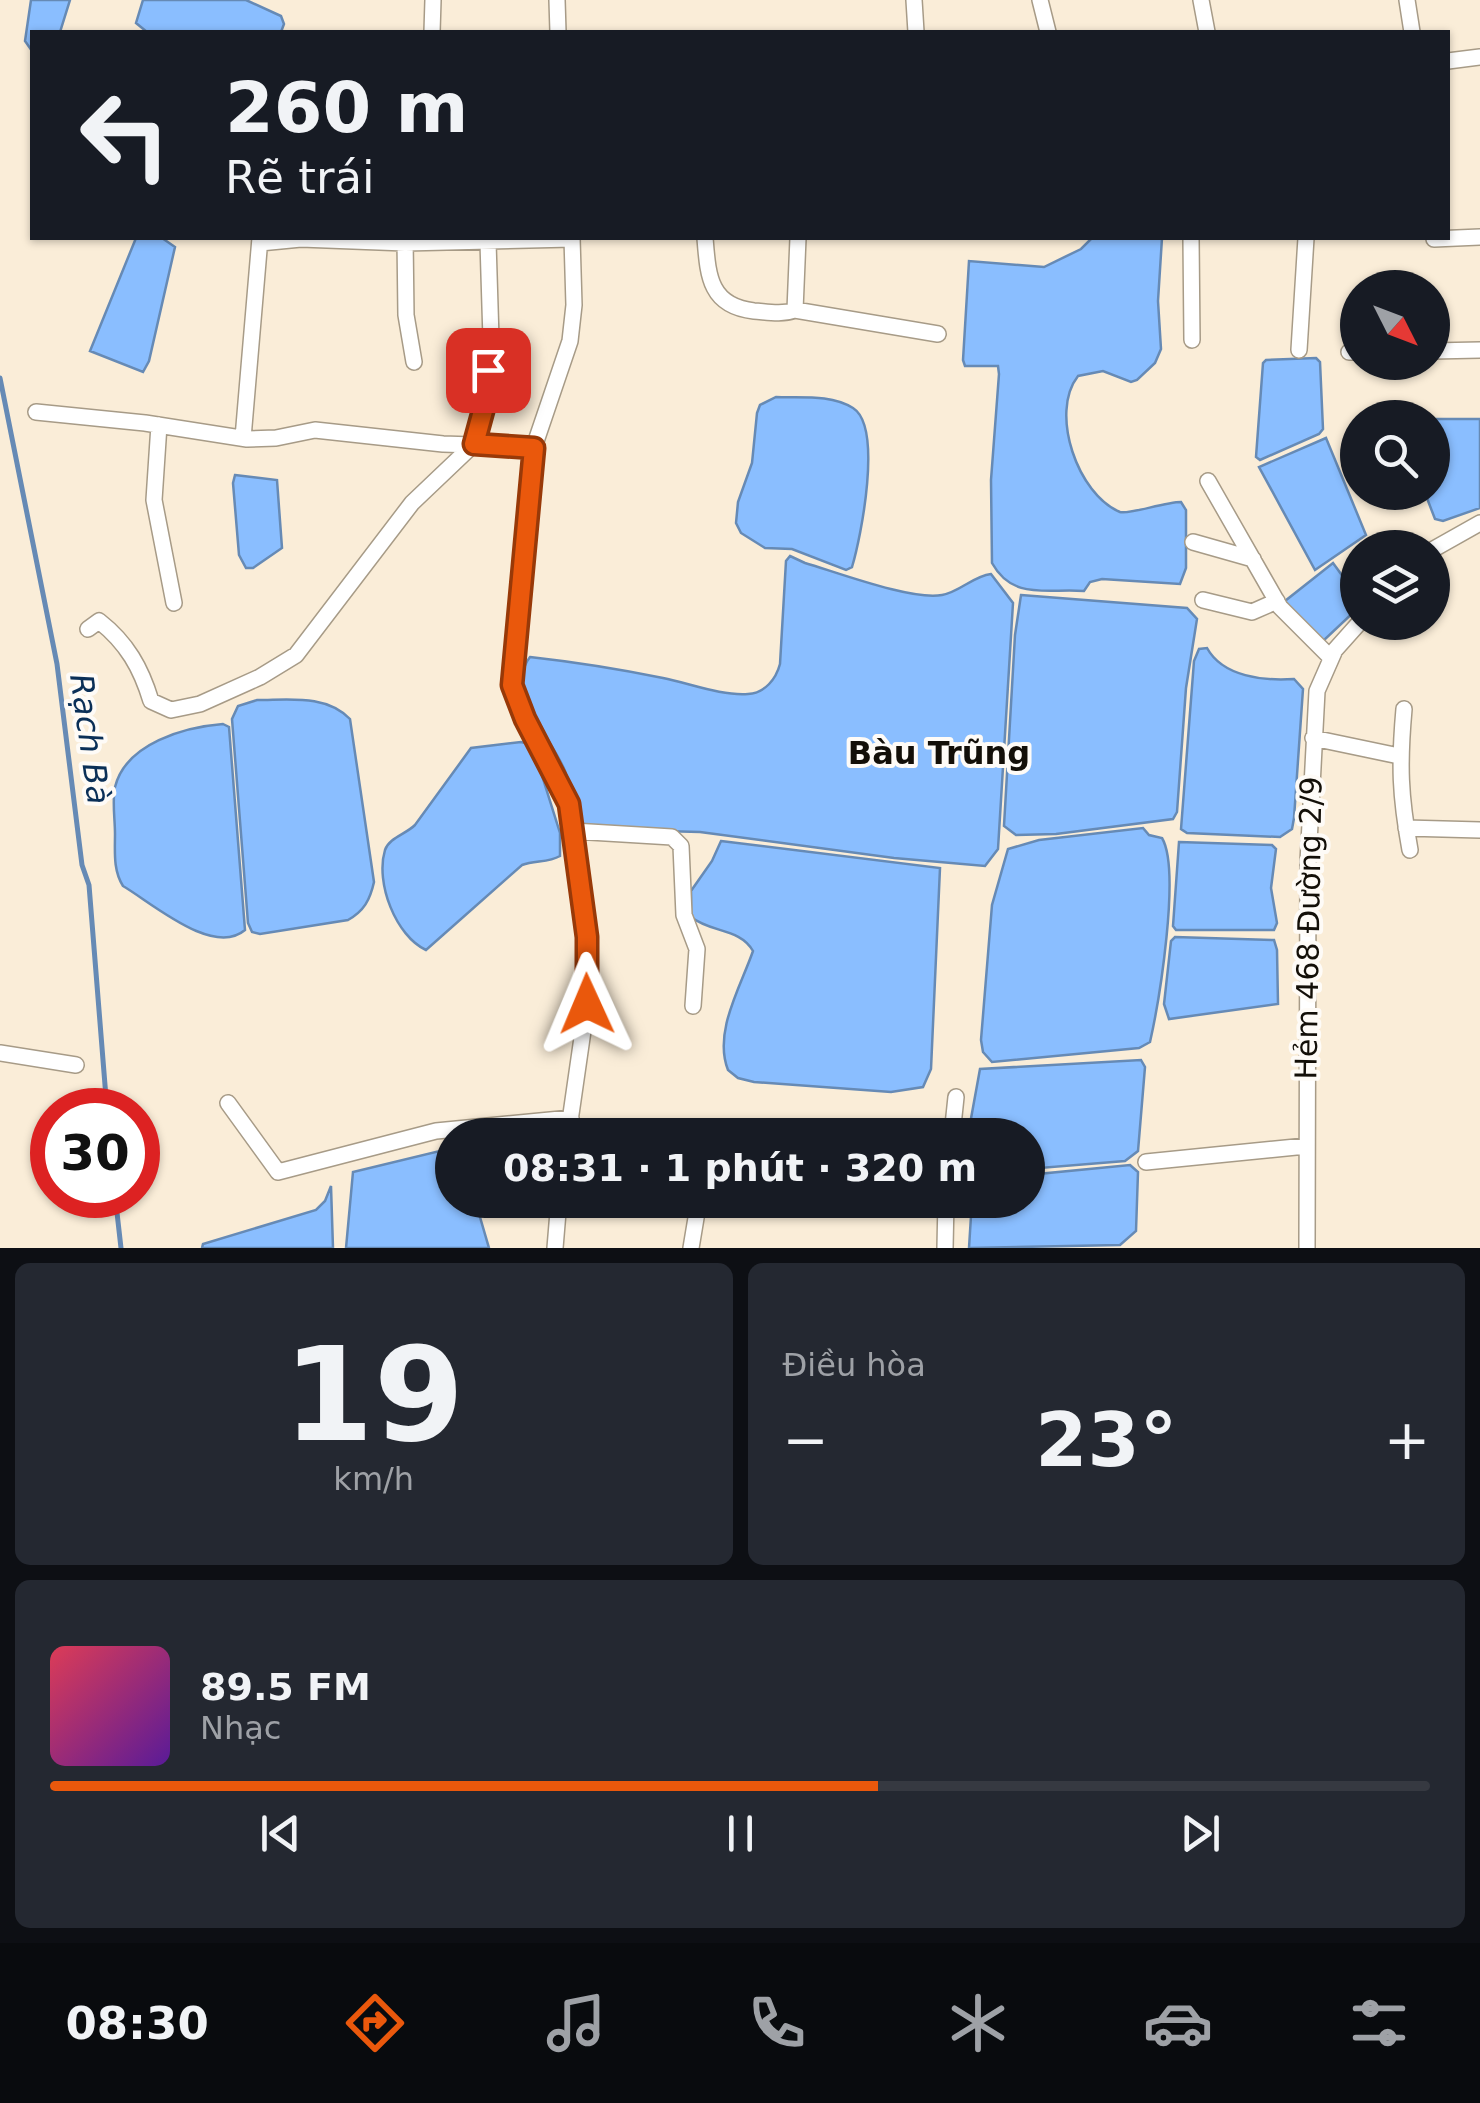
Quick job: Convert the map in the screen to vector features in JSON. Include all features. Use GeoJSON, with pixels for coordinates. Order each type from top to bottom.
{"type":"FeatureCollection","features":[{"type":"Feature","properties":{"kind":"street"},"geometry":{"type":"LineString","coordinates":[[432,30],[434,0]]}},
{"type":"Feature","properties":{"kind":"street"},"geometry":{"type":"LineString","coordinates":[[558,0],[558,30]]}},
{"type":"Feature","properties":{"kind":"street"},"geometry":{"type":"LineString","coordinates":[[914,0],[916,30]]}},
{"type":"Feature","properties":{"kind":"street"},"geometry":{"type":"LineString","coordinates":[[1040,0],[1048,30]]}},
{"type":"Feature","properties":{"kind":"street"},"geometry":{"type":"LineString","coordinates":[[1201,0],[1207,30]]}},
{"type":"Feature","properties":{"kind":"street"},"geometry":{"type":"LineString","coordinates":[[1407,0],[1412,30]]}},
{"type":"Feature","properties":{"kind":"street"},"geometry":{"type":"LineString","coordinates":[[1450,61],[1480,57]]}},
{"type":"Feature","properties":{"kind":"street"},"geometry":{"type":"LineString","coordinates":[[1450,239],[1480,238]]}},
{"type":"Feature","properties":{"kind":"street"},"geometry":{"type":"LineString","coordinates":[[243,438],[260,240]]}},
{"type":"Feature","properties":{"kind":"street"},"geometry":{"type":"LineString","coordinates":[[414,362],[406,316],[405,240],[530,240]]}},
{"type":"Feature","properties":{"kind":"street"},"geometry":{"type":"LineString","coordinates":[[571,1118],[587,1004],[587,937],[573,831],[569,804],[512,685],[534,448],[570,340],[574,305],[572,240]]}},
{"type":"Feature","properties":{"kind":"street"},"geometry":{"type":"LineString","coordinates":[[705,240],[714,290],[738,309],[784,314],[794,310],[938,334]]}},
{"type":"Feature","properties":{"kind":"street"},"geometry":{"type":"LineString","coordinates":[[794,310],[798,240]]}},
{"type":"Feature","properties":{"kind":"street"},"geometry":{"type":"LineString","coordinates":[[1191,240],[1192,340]]}},
{"type":"Feature","properties":{"kind":"street"},"geometry":{"type":"LineString","coordinates":[[1298,350],[1306,240]]}},
{"type":"Feature","properties":{"kind":"street"},"geometry":{"type":"LineString","coordinates":[[88,629],[98,620],[114,633],[140,667],[151,701],[171,710],[200,704],[260,678],[296,655],[412,503],[474,444],[486,400],[491,339],[488,242]]}},
{"type":"Feature","properties":{"kind":"street"},"geometry":{"type":"LineString","coordinates":[[1450,351],[1480,350]]}},
{"type":"Feature","properties":{"kind":"street"},"geometry":{"type":"LineString","coordinates":[[36,412],[243,438],[276,438],[315,430],[443,444],[534,448]]}},
{"type":"Feature","properties":{"kind":"street"},"geometry":{"type":"LineString","coordinates":[[160,425],[154,500],[174,603]]}},
{"type":"Feature","properties":{"kind":"street"},"geometry":{"type":"LineString","coordinates":[[1208,481],[1277,601],[1331,658]]}},
{"type":"Feature","properties":{"kind":"street"},"geometry":{"type":"LineString","coordinates":[[1450,540],[1480,523]]}},
{"type":"Feature","properties":{"kind":"street"},"geometry":{"type":"LineString","coordinates":[[1193,542],[1253,558]]}},
{"type":"Feature","properties":{"kind":"street"},"geometry":{"type":"LineString","coordinates":[[1203,600],[1252,612],[1277,601]]}},
{"type":"Feature","properties":{"kind":"street","name":"Hẻm 468 Đường 2/9"},"geometry":{"type":"LineString","coordinates":[[1307,1248],[1308,862],[1313,738],[1317,691],[1331,658],[1346,640]]}},
{"type":"Feature","properties":{"kind":"street"},"geometry":{"type":"LineString","coordinates":[[1404,710],[1398,756],[1410,850]]}},
{"type":"Feature","properties":{"kind":"street"},"geometry":{"type":"LineString","coordinates":[[1313,738],[1398,756]]}},
{"type":"Feature","properties":{"kind":"street"},"geometry":{"type":"LineString","coordinates":[[1406,828],[1480,830]]}},
{"type":"Feature","properties":{"kind":"street"},"geometry":{"type":"LineString","coordinates":[[573,831],[672,837],[681,846],[684,915],[697,950],[692,1006]]}},
{"type":"Feature","properties":{"kind":"street"},"geometry":{"type":"LineString","coordinates":[[0,1053],[76,1065]]}},
{"type":"Feature","properties":{"kind":"street"},"geometry":{"type":"LineString","coordinates":[[954,1118],[956,1098]]}},
{"type":"Feature","properties":{"kind":"street"},"geometry":{"type":"LineString","coordinates":[[228,1103],[278,1172],[435,1131]]}},
{"type":"Feature","properties":{"kind":"street"},"geometry":{"type":"LineString","coordinates":[[1146,1162],[1306,1146]]}},
{"type":"Feature","properties":{"kind":"street"},"geometry":{"type":"LineString","coordinates":[[555,1248],[558,1218]]}},
{"type":"Feature","properties":{"kind":"street"},"geometry":{"type":"LineString","coordinates":[[691,1248],[696,1218]]}},
{"type":"Feature","properties":{"kind":"street"},"geometry":{"type":"LineString","coordinates":[[945,1218],[945,1248]]}},
{"type":"Feature","properties":{"kind":"water"},"geometry":{"type":"Polygon","coordinates":[[[31,0],[70,0],[61,30],[30,30],[30,48],[25,41],[31,0]]]}},
{"type":"Feature","properties":{"kind":"water"},"geometry":{"type":"Polygon","coordinates":[[[143,0],[246,0],[281,16],[284,24],[282,30],[145,30],[136,23],[143,0]]]}},
{"type":"Feature","properties":{"kind":"water"},"geometry":{"type":"Polygon","coordinates":[[[135,240],[165,240],[175,247],[149,361],[143,372],[90,351],[135,240]]]}},
{"type":"Feature","properties":{"kind":"water"},"geometry":{"type":"Polygon","coordinates":[[[1090,240],[1162,240],[1158,301],[1161,349],[1155,363],[1131,382],[1103,371],[1078,376],[1066,410],[1067,431],[1081,471],[1105,503],[1120,512],[1131,512],[1181,502],[1186,510],[1186,568],[1180,584],[1102,579],[1090,582],[1084,591],[1032,590],[1010,583],[992,563],[991,480],[999,374],[998,366],[965,366],[963,360],[969,261],[1044,267],[1081,249],[1090,240]]]}},
{"type":"Feature","properties":{"kind":"water"},"geometry":{"type":"Polygon","coordinates":[[[1316,358],[1320,362],[1323,429],[1260,460],[1256,457],[1263,363],[1316,358]]]}},
{"type":"Feature","properties":{"kind":"water"},"geometry":{"type":"Polygon","coordinates":[[[776,397],[835,401],[853,408],[862,419],[867,437],[867,483],[856,552],[852,567],[846,570],[792,549],[765,548],[741,533],[736,523],[738,502],[752,463],[757,413],[760,405],[776,397]]]}},
{"type":"Feature","properties":{"kind":"water"},"geometry":{"type":"Polygon","coordinates":[[[1450,419],[1480,419],[1480,508],[1443,521],[1435,519],[1432,510],[1450,510],[1450,419]]]}},
{"type":"Feature","properties":{"kind":"water"},"geometry":{"type":"Polygon","coordinates":[[[1326,438],[1340,472],[1340,510],[1356,510],[1364,530],[1340,530],[1340,553],[1315,570],[1259,467],[1326,438]]]}},
{"type":"Feature","properties":{"kind":"water"},"geometry":{"type":"Polygon","coordinates":[[[235,475],[277,480],[282,548],[253,568],[246,568],[239,555],[235,475]]]}},
{"type":"Feature","properties":{"kind":"water"},"geometry":{"type":"Polygon","coordinates":[[[790,556],[874,585],[929,596],[949,593],[991,574],[1013,603],[998,849],[985,866],[700,832],[587,829],[581,824],[565,771],[527,698],[524,669],[530,657],[630,672],[727,693],[760,691],[773,680],[780,664],[786,561],[790,556]]]}},
{"type":"Feature","properties":{"kind":"water"},"geometry":{"type":"Polygon","coordinates":[[[1333,563],[1340,573],[1340,625],[1321,643],[1285,601],[1333,563]]]}},
{"type":"Feature","properties":{"kind":"water"},"geometry":{"type":"Polygon","coordinates":[[[1021,595],[1187,608],[1197,619],[1186,688],[1177,812],[1173,819],[1056,834],[1016,835],[1004,826],[1015,635],[1021,595]]]}},
{"type":"Feature","properties":{"kind":"water"},"geometry":{"type":"Polygon","coordinates":[[[1207,648],[1214,658],[1234,671],[1258,678],[1294,679],[1303,689],[1294,818],[1292,829],[1280,837],[1187,833],[1181,829],[1194,661],[1199,649],[1207,648]]]}},
{"type":"Feature","properties":{"kind":"water"},"geometry":{"type":"Polygon","coordinates":[[[257,700],[318,702],[350,719],[374,882],[366,904],[348,920],[260,934],[252,932],[248,923],[232,719],[238,706],[257,700]]]}},
{"type":"Feature","properties":{"kind":"water"},"geometry":{"type":"Polygon","coordinates":[[[223,724],[229,727],[245,930],[232,937],[200,932],[166,915],[123,886],[115,861],[115,787],[131,759],[159,740],[223,724]]]}},
{"type":"Feature","properties":{"kind":"water"},"geometry":{"type":"Polygon","coordinates":[[[521,742],[534,750],[560,833],[560,856],[522,865],[426,950],[406,933],[390,907],[383,878],[385,850],[415,825],[471,748],[521,742]]]}},
{"type":"Feature","properties":{"kind":"water"},"geometry":{"type":"Polygon","coordinates":[[[1143,828],[1149,835],[1162,838],[1169,878],[1166,937],[1150,1042],[1139,1048],[992,1062],[983,1052],[981,1040],[992,905],[1008,849],[1039,840],[1143,828]]]}},
{"type":"Feature","properties":{"kind":"water"},"geometry":{"type":"Polygon","coordinates":[[[721,841],[940,868],[931,1069],[923,1087],[891,1092],[754,1082],[738,1078],[728,1070],[724,1055],[726,1025],[753,951],[741,938],[691,917],[691,891],[721,841]]]}},
{"type":"Feature","properties":{"kind":"water"},"geometry":{"type":"Polygon","coordinates":[[[1179,842],[1272,845],[1276,849],[1271,888],[1277,923],[1274,930],[1176,930],[1173,926],[1179,842]]]}},
{"type":"Feature","properties":{"kind":"water"},"geometry":{"type":"Polygon","coordinates":[[[1175,937],[1274,940],[1278,1004],[1169,1019],[1164,1004],[1171,941],[1175,937]]]}},
{"type":"Feature","properties":{"kind":"water"},"geometry":{"type":"Polygon","coordinates":[[[1141,1060],[1145,1067],[1138,1151],[1125,1161],[1045,1168],[1045,1118],[971,1118],[980,1069],[1141,1060]]]}},
{"type":"Feature","properties":{"kind":"water"},"geometry":{"type":"Polygon","coordinates":[[[435,1152],[435,1218],[480,1218],[489,1248],[346,1248],[353,1172],[435,1152]]]}},
{"type":"Feature","properties":{"kind":"water"},"geometry":{"type":"Polygon","coordinates":[[[1130,1165],[1138,1172],[1136,1231],[1120,1245],[969,1248],[971,1218],[1045,1218],[1045,1173],[1130,1165]]]}},
{"type":"Feature","properties":{"kind":"water"},"geometry":{"type":"Polygon","coordinates":[[[331,1186],[333,1248],[202,1248],[203,1244],[316,1210],[331,1186]]]}},
{"type":"Feature","properties":{"kind":"waterway","name":"Rạch Bà"},"geometry":{"type":"LineString","coordinates":[[0,378],[57,664],[82,865],[89,885],[105,1088]]}},
{"type":"Feature","properties":{"kind":"waterway","name":"Rạch Bà"},"geometry":{"type":"LineString","coordinates":[[118,1218],[121,1248]]}},
{"type":"Feature","properties":{"kind":"district","name":"Bàu Trũng"},"geometry":{"type":"Point","coordinates":[939,753]}},
{"type":"Feature","properties":{"kind":"route"},"geometry":{"type":"LineString","coordinates":[[488,370],[486,400],[474,444],[534,448],[512,685],[569,804],[587,937],[587,1004]]}}]}
